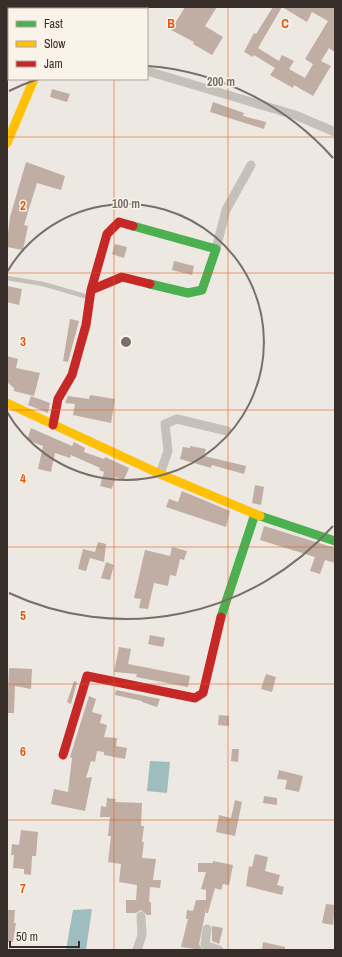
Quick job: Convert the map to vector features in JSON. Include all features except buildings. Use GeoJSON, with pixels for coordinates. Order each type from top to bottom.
{"type":"FeatureCollection","features":[{"type":"Feature","properties":{"kind":"main road"},"geometry":{"type":"LineString","coordinates":[[7,143],[34,80]]}},
{"type":"Feature","properties":{"kind":"main road"},"geometry":{"type":"LineString","coordinates":[[53,425],[58,399],[72,375],[86,325],[90,293],[107,234],[119,222],[216,249],[202,290],[188,293],[122,277],[90,293]]}},
{"type":"Feature","properties":{"kind":"main road"},"geometry":{"type":"LineString","coordinates":[[7,403],[160,474],[255,514],[335,541]]}},
{"type":"Feature","properties":{"kind":"main road"},"geometry":{"type":"LineString","coordinates":[[63,755],[87,676],[195,698],[203,693],[222,611],[255,514]]}},
{"type":"Feature","properties":{"kind":"street"},"geometry":{"type":"LineString","coordinates":[[148,71],[295,115],[335,132]]}},
{"type":"Feature","properties":{"kind":"street"},"geometry":{"type":"LineString","coordinates":[[216,249],[226,210],[251,165]]}},
{"type":"Feature","properties":{"kind":"street"},"geometry":{"type":"LineString","coordinates":[[160,474],[168,451],[165,424],[176,418],[227,431]]}},
{"type":"Feature","properties":{"kind":"street"},"geometry":{"type":"LineString","coordinates":[[137,950],[142,935],[141,916]]}},
{"type":"Feature","properties":{"kind":"street"},"geometry":{"type":"LineString","coordinates":[[208,929],[205,945],[219,950]]}},
{"type":"Feature","properties":{"kind":"lane"},"geometry":{"type":"LineString","coordinates":[[7,278],[90,293]]}},
{"type":"Feature","properties":{"kind":"water"},"geometry":{"type":"Polygon","coordinates":[[[150,761],[170,762],[167,793],[147,791],[150,761]]]}},
{"type":"Feature","properties":{"kind":"water"},"geometry":{"type":"Polygon","coordinates":[[[92,909],[86,950],[66,950],[73,910],[92,909]]]}},
{"type":"Feature","properties":{"kind":"traffic: fast"},"geometry":{"type":"LineString","coordinates":[[133,226],[216,249],[202,290],[188,293],[150,284]]}},
{"type":"Feature","properties":{"kind":"traffic: fast"},"geometry":{"type":"LineString","coordinates":[[221,617],[255,514]]}},
{"type":"Feature","properties":{"kind":"traffic: fast"},"geometry":{"type":"LineString","coordinates":[[260,516],[335,541]]}},
{"type":"Feature","properties":{"kind":"traffic: slow"},"geometry":{"type":"LineString","coordinates":[[7,143],[34,80]]}},
{"type":"Feature","properties":{"kind":"traffic: slow"},"geometry":{"type":"LineString","coordinates":[[7,403],[160,474],[260,516]]}},
{"type":"Feature","properties":{"kind":"traffic: jam"},"geometry":{"type":"LineString","coordinates":[[91,290],[107,234],[119,222],[133,226]]}},
{"type":"Feature","properties":{"kind":"traffic: jam"},"geometry":{"type":"LineString","coordinates":[[53,425],[58,399],[72,375],[86,325],[91,290],[122,277],[150,284]]}},
{"type":"Feature","properties":{"kind":"traffic: jam"},"geometry":{"type":"LineString","coordinates":[[63,755],[87,676],[195,698],[203,693],[221,617]]}}]}
